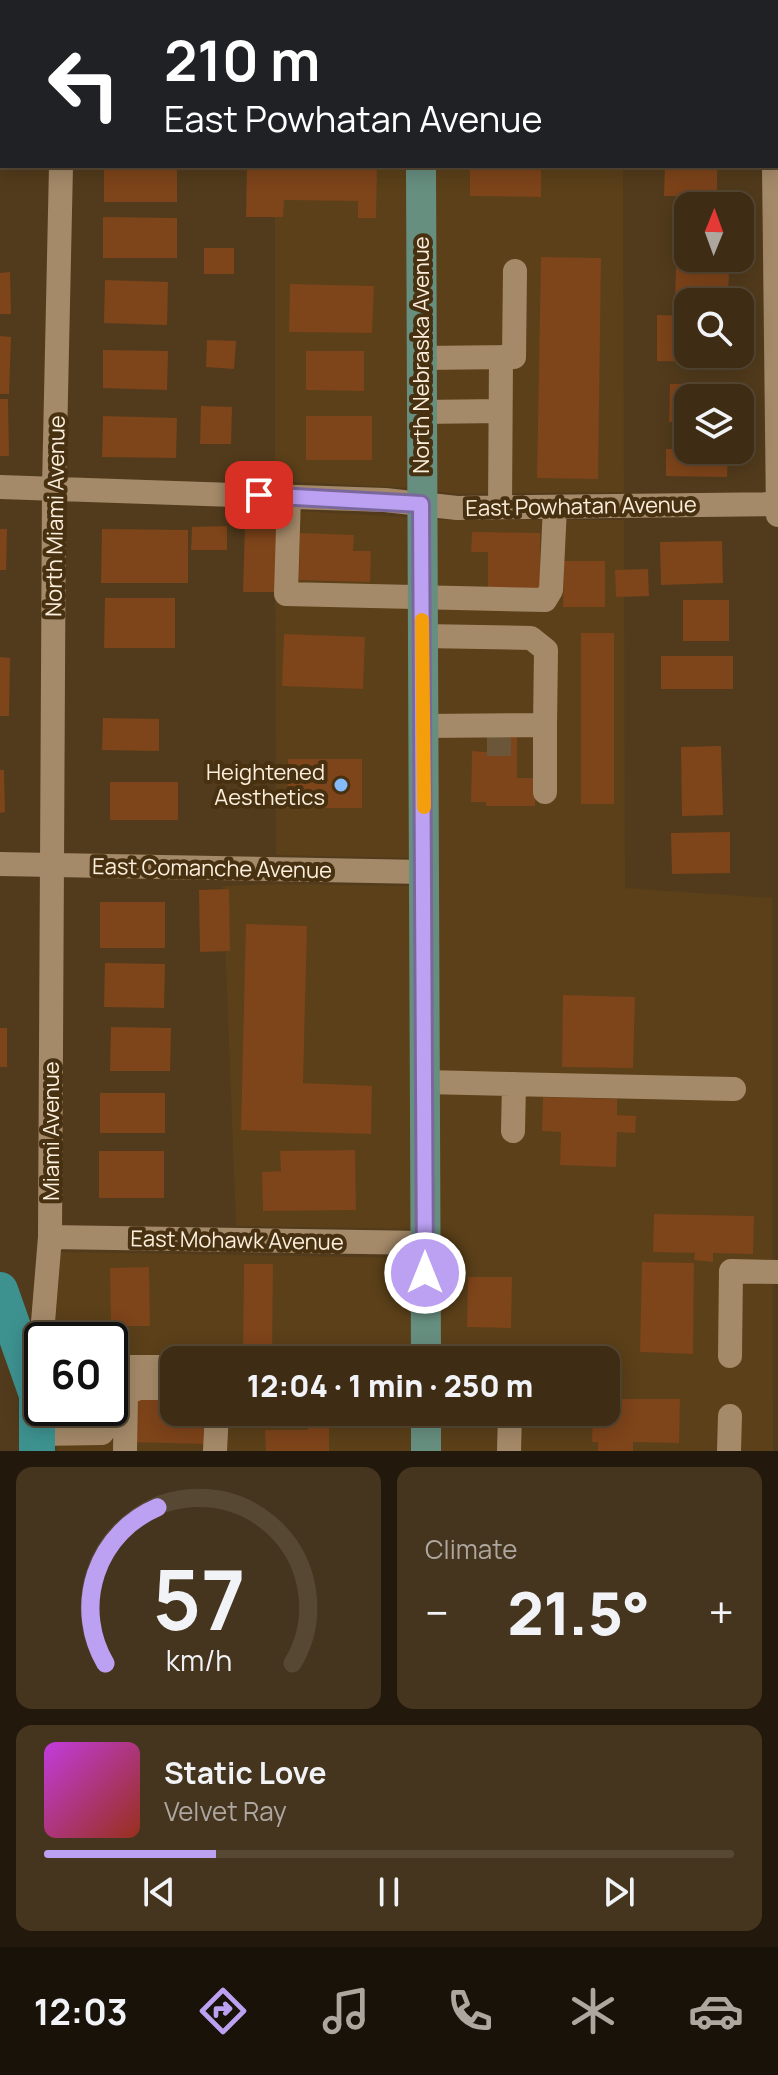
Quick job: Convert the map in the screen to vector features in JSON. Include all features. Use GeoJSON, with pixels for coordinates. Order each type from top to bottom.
{"type":"FeatureCollection","features":[{"type":"Feature","properties":{"kind":"highway"},"geometry":{"type":"LineString","coordinates":[[0,1290],[24,1358]]}},
{"type":"Feature","properties":{"kind":"main road","name":"North Nebraska Avenue"},"geometry":{"type":"LineString","coordinates":[[421,168],[426,1346]]}},
{"type":"Feature","properties":{"kind":"main road"},"geometry":{"type":"LineString","coordinates":[[426,1426],[426,1451]]}},
{"type":"Feature","properties":{"kind":"street","name":"North Miami Avenue"},"geometry":{"type":"LineString","coordinates":[[53,865],[54,487],[61,168]]}},
{"type":"Feature","properties":{"kind":"street"},"geometry":{"type":"LineString","coordinates":[[774,168],[778,515]]}},
{"type":"Feature","properties":{"kind":"street"},"geometry":{"type":"LineString","coordinates":[[422,358],[514,357],[515,271]]}},
{"type":"Feature","properties":{"kind":"street"},"geometry":{"type":"LineString","coordinates":[[500,507],[501,357]]}},
{"type":"Feature","properties":{"kind":"street"},"geometry":{"type":"LineString","coordinates":[[421,412],[500,411]]}},
{"type":"Feature","properties":{"kind":"street","name":"East Powhatan Avenue"},"geometry":{"type":"LineString","coordinates":[[0,487],[289,496],[457,508],[778,504]]}},
{"type":"Feature","properties":{"kind":"street"},"geometry":{"type":"LineString","coordinates":[[289,496],[286,594],[538,601],[550,597],[555,507]]}},
{"type":"Feature","properties":{"kind":"street"},"geometry":{"type":"LineString","coordinates":[[422,636],[531,638],[546,650],[530,732],[545,792]]}},
{"type":"Feature","properties":{"kind":"street"},"geometry":{"type":"LineString","coordinates":[[423,726],[468,726],[530,732]]}},
{"type":"Feature","properties":{"kind":"street"},"geometry":{"type":"LineString","coordinates":[[468,726],[487,744]]}},
{"type":"Feature","properties":{"kind":"street","name":"East Comanche Avenue"},"geometry":{"type":"LineString","coordinates":[[0,864],[424,872]]}},
{"type":"Feature","properties":{"kind":"street","name":"Miami Avenue"},"geometry":{"type":"LineString","coordinates":[[43,1322],[50,1237],[53,865]]}},
{"type":"Feature","properties":{"kind":"street"},"geometry":{"type":"LineString","coordinates":[[425,1082],[734,1089]]}},
{"type":"Feature","properties":{"kind":"street"},"geometry":{"type":"LineString","coordinates":[[513,1131],[514,1084]]}},
{"type":"Feature","properties":{"kind":"street","name":"East Mohawk Avenue"},"geometry":{"type":"LineString","coordinates":[[50,1237],[425,1243]]}},
{"type":"Feature","properties":{"kind":"street"},"geometry":{"type":"LineString","coordinates":[[730,1356],[731,1271],[778,1272]]}},
{"type":"Feature","properties":{"kind":"street"},"geometry":{"type":"LineString","coordinates":[[128,1367],[160,1367]]}},
{"type":"Feature","properties":{"kind":"street"},"geometry":{"type":"LineString","coordinates":[[125,1451],[126,1393],[139,1388],[160,1388]]}},
{"type":"Feature","properties":{"kind":"street"},"geometry":{"type":"LineString","coordinates":[[729,1451],[730,1416]]}},
{"type":"Feature","properties":{"kind":"street"},"geometry":{"type":"LineString","coordinates":[[215,1451],[216,1426]]}},
{"type":"Feature","properties":{"kind":"street"},"geometry":{"type":"LineString","coordinates":[[509,1451],[510,1426]]}},
{"type":"Feature","properties":{"kind":"street"},"geometry":{"type":"LineString","coordinates":[[37,1442],[103,1442]]}},
{"type":"Feature","properties":{"kind":"shaded area"},"geometry":{"type":"Polygon","coordinates":[[[275,168],[409,168],[409,488],[275,481],[275,168]]]}},
{"type":"Feature","properties":{"kind":"shaded area"},"geometry":{"type":"Polygon","coordinates":[[[434,168],[623,168],[624,492],[458,494],[434,491],[434,168]]]}},
{"type":"Feature","properties":{"kind":"shaded area"},"geometry":{"type":"Polygon","coordinates":[[[275,510],[409,517],[411,858],[276,855],[275,510]]]}},
{"type":"Feature","properties":{"kind":"shaded area"},"geometry":{"type":"Polygon","coordinates":[[[434,520],[624,520],[625,888],[772,898],[773,1451],[439,1451],[439,1426],[620,1426],[620,1346],[438,1346],[434,520]]]}},
{"type":"Feature","properties":{"kind":"shaded area"},"geometry":{"type":"Polygon","coordinates":[[[223,886],[411,886],[412,1229],[236,1226],[223,886]]]}},
{"type":"Feature","properties":{"kind":"shaded area"},"geometry":{"type":"Polygon","coordinates":[[[61,1252],[412,1258],[413,1346],[160,1346],[160,1426],[413,1426],[414,1451],[57,1451],[56,1426],[128,1426],[128,1322],[55,1322],[61,1252]]]}},
{"type":"Feature","properties":{"kind":"building"},"geometry":{"type":"Polygon","coordinates":[[[104,168],[177,168],[177,202],[104,202],[104,168]]]}},
{"type":"Feature","properties":{"kind":"building"},"geometry":{"type":"Polygon","coordinates":[[[247,168],[377,168],[376,218],[358,218],[358,201],[284,200],[283,217],[246,217],[247,168]]]}},
{"type":"Feature","properties":{"kind":"building"},"geometry":{"type":"Polygon","coordinates":[[[470,168],[541,168],[541,197],[470,196],[470,168]]]}},
{"type":"Feature","properties":{"kind":"building"},"geometry":{"type":"Polygon","coordinates":[[[665,168],[717,168],[717,192],[674,192],[674,196],[664,196],[665,168]]]}},
{"type":"Feature","properties":{"kind":"building"},"geometry":{"type":"Polygon","coordinates":[[[103,217],[177,218],[177,258],[103,258],[103,217]]]}},
{"type":"Feature","properties":{"kind":"building"},"geometry":{"type":"Polygon","coordinates":[[[204,248],[234,248],[234,274],[204,274],[204,248]]]}},
{"type":"Feature","properties":{"kind":"building"},"geometry":{"type":"Polygon","coordinates":[[[541,257],[601,258],[598,479],[537,478],[541,257]]]}},
{"type":"Feature","properties":{"kind":"building"},"geometry":{"type":"Polygon","coordinates":[[[10,272],[11,314],[0,314],[0,273],[10,272]]]}},
{"type":"Feature","properties":{"kind":"building"},"geometry":{"type":"Polygon","coordinates":[[[676,272],[729,272],[728,288],[675,288],[676,272]]]}},
{"type":"Feature","properties":{"kind":"building"},"geometry":{"type":"Polygon","coordinates":[[[105,280],[168,282],[167,325],[104,323],[105,280]]]}},
{"type":"Feature","properties":{"kind":"building"},"geometry":{"type":"Polygon","coordinates":[[[290,284],[374,286],[372,333],[289,332],[290,284]]]}},
{"type":"Feature","properties":{"kind":"building"},"geometry":{"type":"Polygon","coordinates":[[[657,315],[674,316],[674,361],[657,361],[657,315]]]}},
{"type":"Feature","properties":{"kind":"building"},"geometry":{"type":"Polygon","coordinates":[[[0,336],[11,337],[9,394],[0,394],[0,336]]]}},
{"type":"Feature","properties":{"kind":"building"},"geometry":{"type":"Polygon","coordinates":[[[207,340],[236,341],[234,369],[206,367],[207,340]]]}},
{"type":"Feature","properties":{"kind":"building"},"geometry":{"type":"Polygon","coordinates":[[[103,350],[168,351],[167,390],[103,388],[103,350]]]}},
{"type":"Feature","properties":{"kind":"building"},"geometry":{"type":"Polygon","coordinates":[[[306,351],[364,351],[364,391],[306,390],[306,351]]]}},
{"type":"Feature","properties":{"kind":"building"},"geometry":{"type":"Polygon","coordinates":[[[670,384],[674,384],[674,422],[669,422],[670,384]]]}},
{"type":"Feature","properties":{"kind":"building"},"geometry":{"type":"Polygon","coordinates":[[[0,399],[8,399],[9,456],[0,456],[0,399]]]}},
{"type":"Feature","properties":{"kind":"building"},"geometry":{"type":"Polygon","coordinates":[[[201,406],[232,407],[231,444],[200,444],[201,406]]]}},
{"type":"Feature","properties":{"kind":"building"},"geometry":{"type":"Polygon","coordinates":[[[103,416],[177,418],[176,458],[102,457],[103,416]]]}},
{"type":"Feature","properties":{"kind":"building"},"geometry":{"type":"Polygon","coordinates":[[[306,416],[372,416],[372,460],[306,460],[306,416]]]}},
{"type":"Feature","properties":{"kind":"building"},"geometry":{"type":"Polygon","coordinates":[[[666,449],[674,449],[674,464],[727,464],[727,477],[666,476],[666,449]]]}},
{"type":"Feature","properties":{"kind":"building"},"geometry":{"type":"Polygon","coordinates":[[[227,526],[227,550],[191,550],[192,527],[227,526]]]}},
{"type":"Feature","properties":{"kind":"building"},"geometry":{"type":"Polygon","coordinates":[[[245,526],[280,527],[279,592],[243,592],[245,526]]]}},
{"type":"Feature","properties":{"kind":"building"},"geometry":{"type":"Polygon","coordinates":[[[0,529],[7,529],[6,570],[0,570],[0,529]]]}},
{"type":"Feature","properties":{"kind":"building"},"geometry":{"type":"Polygon","coordinates":[[[102,529],[188,530],[188,583],[101,583],[102,529]]]}},
{"type":"Feature","properties":{"kind":"building"},"geometry":{"type":"Polygon","coordinates":[[[472,532],[540,533],[540,594],[488,593],[488,552],[471,552],[472,532]]]}},
{"type":"Feature","properties":{"kind":"building"},"geometry":{"type":"Polygon","coordinates":[[[300,533],[354,535],[353,551],[371,551],[370,582],[299,580],[300,533]]]}},
{"type":"Feature","properties":{"kind":"building"},"geometry":{"type":"Polygon","coordinates":[[[722,541],[723,583],[661,585],[660,542],[722,541]]]}},
{"type":"Feature","properties":{"kind":"building"},"geometry":{"type":"Polygon","coordinates":[[[564,561],[605,561],[605,607],[563,607],[564,561]]]}},
{"type":"Feature","properties":{"kind":"building"},"geometry":{"type":"Polygon","coordinates":[[[648,569],[649,596],[616,597],[615,570],[648,569]]]}},
{"type":"Feature","properties":{"kind":"building"},"geometry":{"type":"Polygon","coordinates":[[[105,598],[175,598],[175,648],[104,648],[105,598]]]}},
{"type":"Feature","properties":{"kind":"building"},"geometry":{"type":"Polygon","coordinates":[[[683,600],[729,600],[729,641],[683,641],[683,600]]]}},
{"type":"Feature","properties":{"kind":"building"},"geometry":{"type":"Polygon","coordinates":[[[581,633],[614,633],[614,804],[581,804],[581,633]]]}},
{"type":"Feature","properties":{"kind":"building"},"geometry":{"type":"Polygon","coordinates":[[[284,634],[365,637],[363,689],[282,686],[284,634]]]}},
{"type":"Feature","properties":{"kind":"building"},"geometry":{"type":"Polygon","coordinates":[[[661,656],[733,656],[733,689],[661,689],[661,656]]]}},
{"type":"Feature","properties":{"kind":"building"},"geometry":{"type":"Polygon","coordinates":[[[0,657],[10,658],[9,716],[0,716],[0,657]]]}},
{"type":"Feature","properties":{"kind":"building"},"geometry":{"type":"Polygon","coordinates":[[[103,718],[159,719],[159,751],[102,750],[103,718]]]}},
{"type":"Feature","properties":{"kind":"building"},"geometry":{"type":"Polygon","coordinates":[[[487,734],[517,735],[517,778],[535,778],[535,806],[486,806],[486,802],[471,802],[472,751],[487,752],[487,734]]]}},
{"type":"Feature","properties":{"kind":"building"},"geometry":{"type":"Polygon","coordinates":[[[721,746],[723,815],[682,816],[681,747],[721,746]]]}},
{"type":"Feature","properties":{"kind":"building"},"geometry":{"type":"Polygon","coordinates":[[[288,759],[362,759],[362,808],[287,808],[288,759]]]}},
{"type":"Feature","properties":{"kind":"building"},"geometry":{"type":"Polygon","coordinates":[[[0,770],[4,770],[5,812],[0,813],[0,770]]]}},
{"type":"Feature","properties":{"kind":"building"},"geometry":{"type":"Polygon","coordinates":[[[110,782],[178,782],[178,820],[110,820],[110,782]]]}},
{"type":"Feature","properties":{"kind":"building"},"geometry":{"type":"Polygon","coordinates":[[[730,832],[730,873],[672,874],[671,833],[730,832]]]}},
{"type":"Feature","properties":{"kind":"building"},"geometry":{"type":"Polygon","coordinates":[[[229,889],[230,951],[200,952],[199,890],[229,889]]]}},
{"type":"Feature","properties":{"kind":"building"},"geometry":{"type":"Polygon","coordinates":[[[100,902],[165,902],[165,948],[100,948],[100,902]]]}},
{"type":"Feature","properties":{"kind":"building"},"geometry":{"type":"Polygon","coordinates":[[[246,924],[307,926],[303,1083],[372,1086],[371,1134],[241,1130],[246,924]]]}},
{"type":"Feature","properties":{"kind":"building"},"geometry":{"type":"Polygon","coordinates":[[[105,963],[165,964],[164,1008],[104,1007],[105,963]]]}},
{"type":"Feature","properties":{"kind":"building"},"geometry":{"type":"Polygon","coordinates":[[[563,995],[635,997],[633,1068],[562,1067],[563,995]]]}},
{"type":"Feature","properties":{"kind":"building"},"geometry":{"type":"Polygon","coordinates":[[[111,1027],[171,1028],[170,1071],[110,1071],[111,1027]]]}},
{"type":"Feature","properties":{"kind":"building"},"geometry":{"type":"Polygon","coordinates":[[[0,1028],[7,1028],[7,1067],[0,1067],[0,1028]]]}},
{"type":"Feature","properties":{"kind":"building"},"geometry":{"type":"Polygon","coordinates":[[[100,1093],[165,1093],[165,1133],[100,1133],[100,1093]]]}},
{"type":"Feature","properties":{"kind":"building"},"geometry":{"type":"Polygon","coordinates":[[[543,1097],[617,1099],[617,1115],[636,1116],[635,1133],[617,1132],[616,1167],[560,1165],[561,1132],[542,1131],[543,1097]]]}},
{"type":"Feature","properties":{"kind":"building"},"geometry":{"type":"Polygon","coordinates":[[[355,1150],[356,1210],[263,1211],[262,1172],[281,1171],[280,1151],[355,1150]]]}},
{"type":"Feature","properties":{"kind":"building"},"geometry":{"type":"Polygon","coordinates":[[[99,1151],[164,1151],[164,1198],[99,1198],[99,1151]]]}},
{"type":"Feature","properties":{"kind":"building"},"geometry":{"type":"Polygon","coordinates":[[[654,1214],[754,1216],[753,1254],[713,1253],[713,1262],[694,1260],[695,1253],[653,1252],[654,1214]]]}},
{"type":"Feature","properties":{"kind":"building"},"geometry":{"type":"Polygon","coordinates":[[[642,1262],[694,1263],[693,1354],[640,1352],[642,1262]]]}},
{"type":"Feature","properties":{"kind":"building"},"geometry":{"type":"Polygon","coordinates":[[[244,1264],[273,1264],[272,1346],[243,1346],[244,1264]]]}},
{"type":"Feature","properties":{"kind":"building"},"geometry":{"type":"Polygon","coordinates":[[[149,1267],[150,1326],[111,1322],[110,1268],[149,1267]]]}},
{"type":"Feature","properties":{"kind":"building"},"geometry":{"type":"Polygon","coordinates":[[[468,1277],[512,1277],[511,1328],[467,1327],[468,1277]]]}},
{"type":"Feature","properties":{"kind":"building"},"geometry":{"type":"Polygon","coordinates":[[[131,1397],[160,1398],[160,1426],[207,1426],[206,1444],[130,1442],[131,1397]]]}},
{"type":"Feature","properties":{"kind":"building"},"geometry":{"type":"Polygon","coordinates":[[[620,1399],[680,1399],[679,1443],[633,1442],[633,1451],[598,1451],[598,1442],[592,1442],[593,1426],[620,1426],[620,1399]]]}},
{"type":"Feature","properties":{"kind":"building"},"geometry":{"type":"Polygon","coordinates":[[[308,1426],[329,1426],[329,1451],[266,1451],[265,1430],[308,1430],[308,1426]]]}},
{"type":"Feature","properties":{"kind":"tunnel"},"geometry":{"type":"LineString","coordinates":[[487,744],[517,744]]}},
{"type":"Feature","properties":{"kind":"slow traffic"},"geometry":{"type":"LineString","coordinates":[[422,620],[424,807]]}},
{"type":"Feature","properties":{"kind":"place","name":"Heightened Aesthetics"},"geometry":{"type":"Point","coordinates":[341,785]}},
{"type":"Feature","properties":{"kind":"route"},"geometry":{"type":"LineString","coordinates":[[259,495],[421,504],[425,1273]]}}]}
